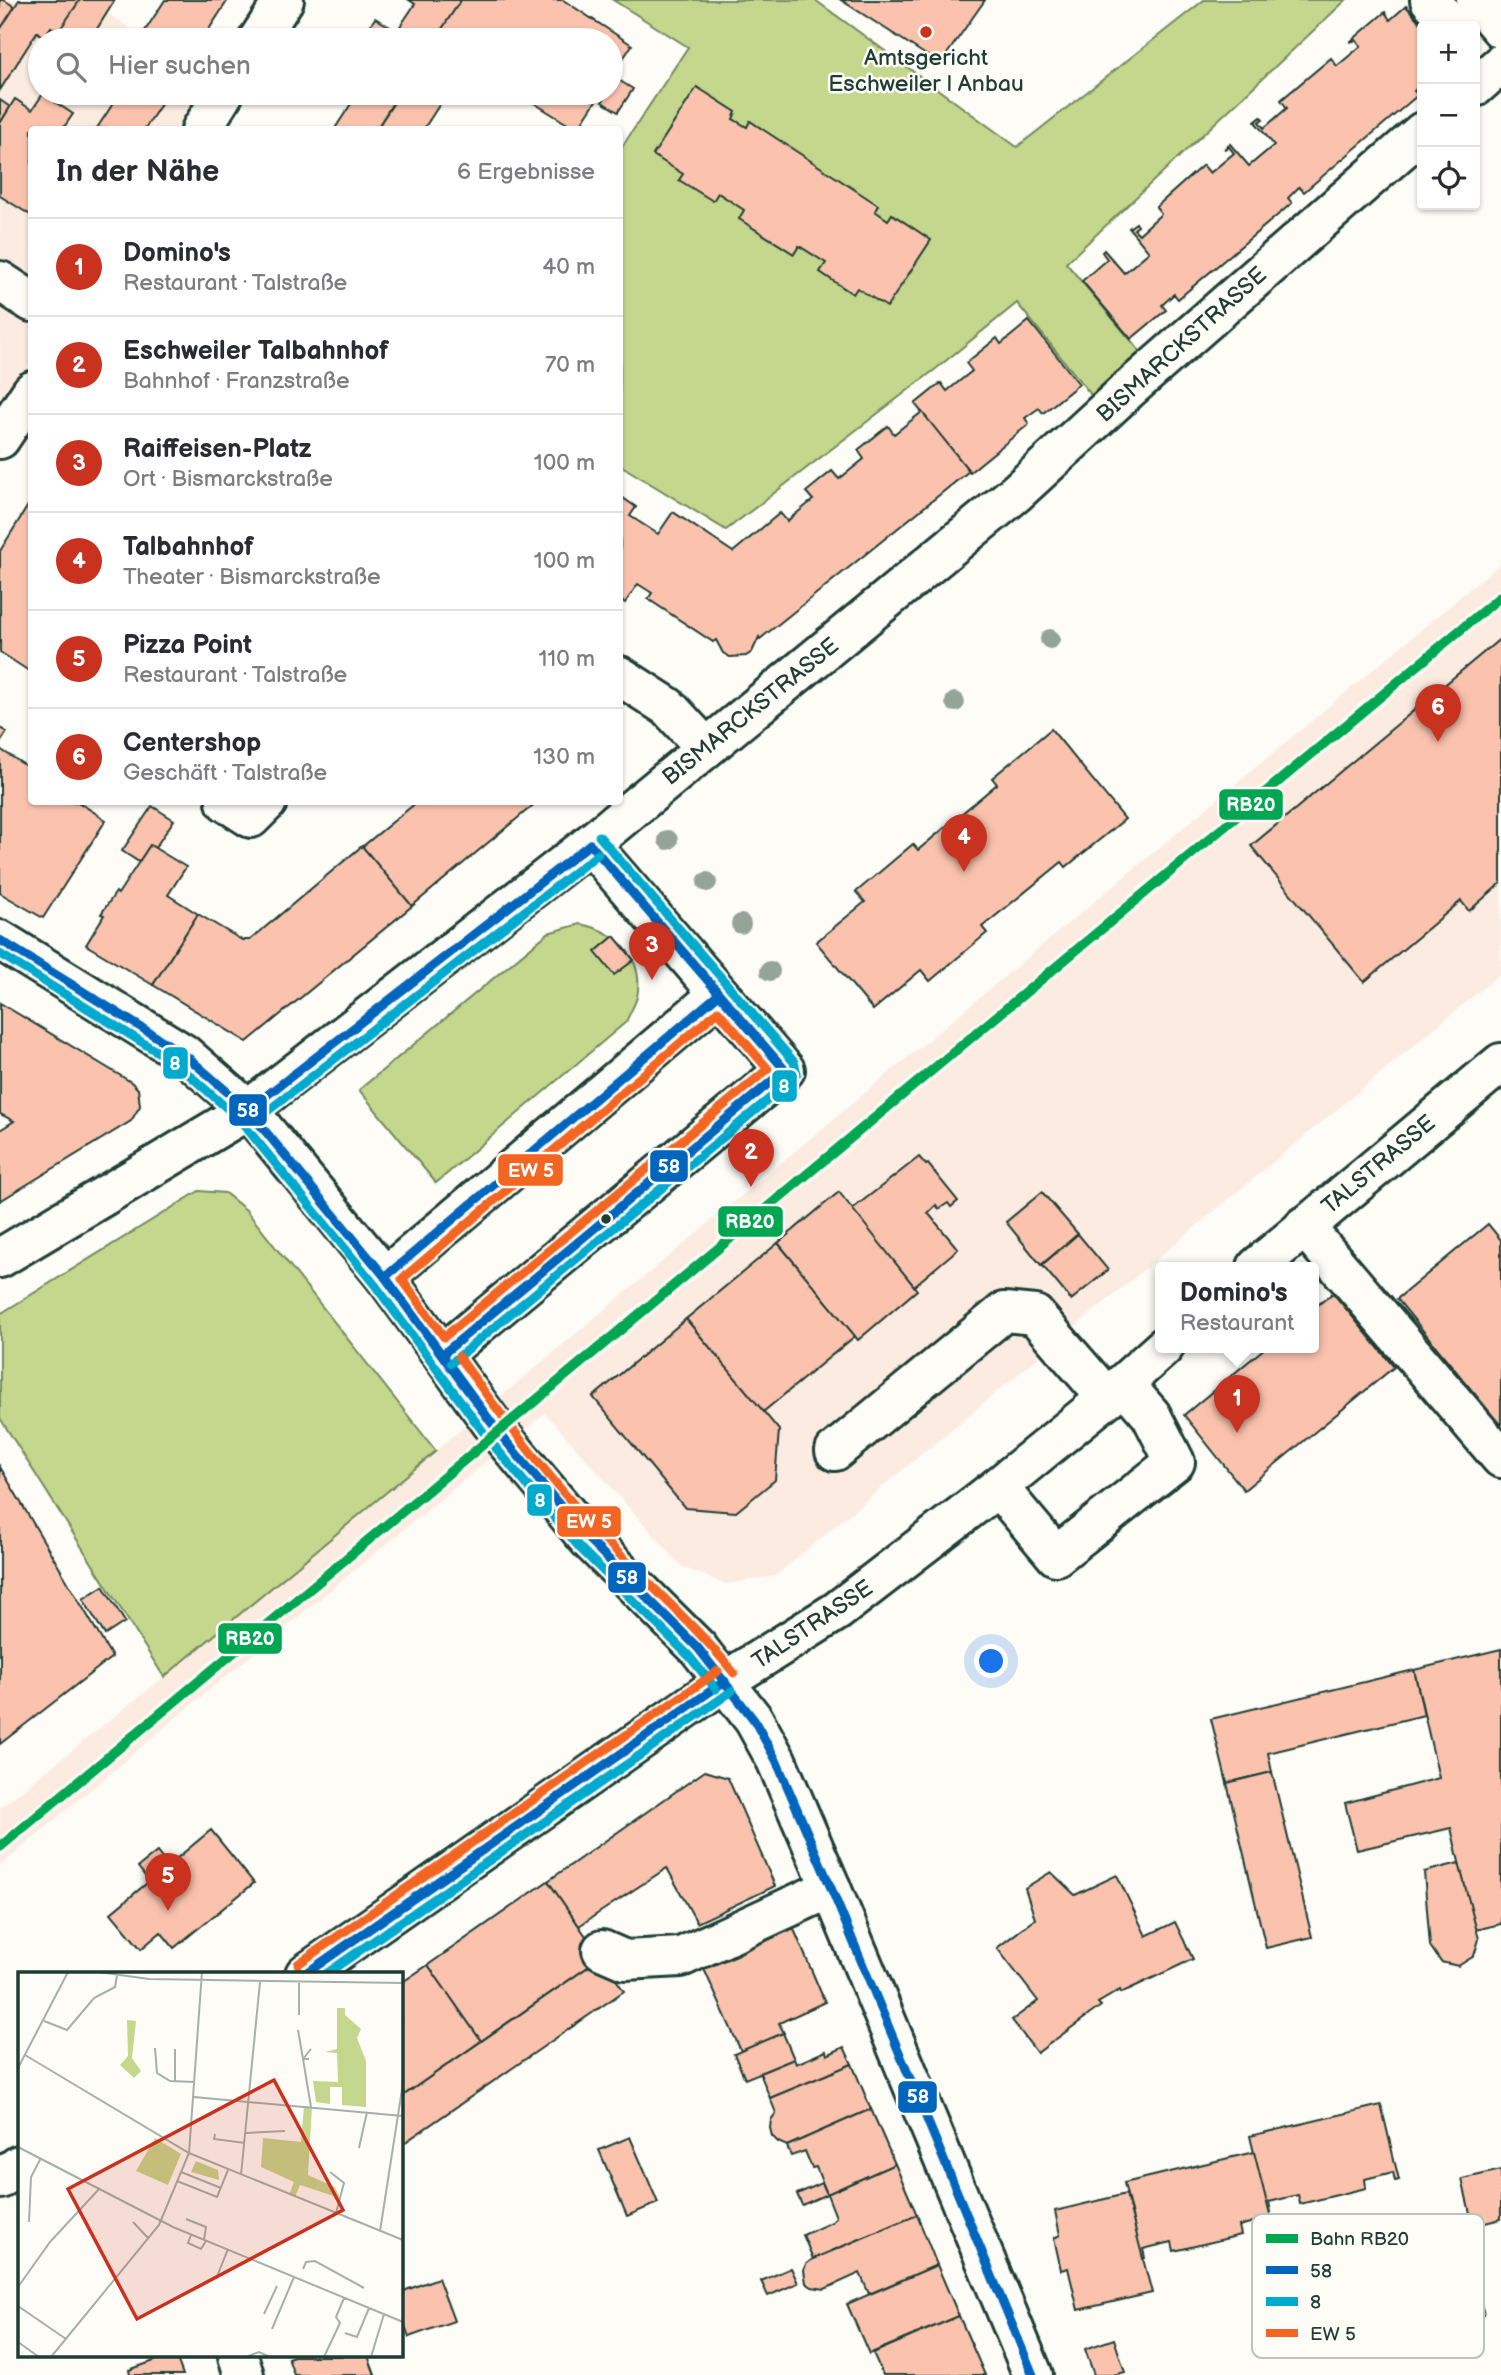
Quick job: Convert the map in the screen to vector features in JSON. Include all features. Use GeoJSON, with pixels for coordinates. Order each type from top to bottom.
{"type":"FeatureCollection","features":[{"type":"Feature","properties":{"kind":"street"},"geometry":{"type":"LineString","coordinates":[[266,28],[284,0]]}},
{"type":"Feature","properties":{"kind":"street"},"geometry":{"type":"LineString","coordinates":[[1430,0],[1449,21]]}},
{"type":"Feature","properties":{"kind":"street"},"geometry":{"type":"LineString","coordinates":[[1476,0],[1501,29]]}},
{"type":"Feature","properties":{"kind":"street"},"geometry":{"type":"LineString","coordinates":[[203,126],[217,105]]}},
{"type":"Feature","properties":{"kind":"street","name":"BISMARCKSTRASSE"},"geometry":{"type":"LineString","coordinates":[[0,1258],[248,1110],[590,844],[1016,493],[1128,390],[1417,136]]}},
{"type":"Feature","properties":{"kind":"street"},"geometry":{"type":"LineString","coordinates":[[0,281],[28,299]]}},
{"type":"Feature","properties":{"kind":"street"},"geometry":{"type":"LineString","coordinates":[[0,439],[28,397]]}},
{"type":"Feature","properties":{"kind":"street"},"geometry":{"type":"LineString","coordinates":[[623,678],[668,707],[705,747]]}},
{"type":"Feature","properties":{"kind":"street"},"geometry":{"type":"LineString","coordinates":[[231,805],[251,818],[264,805]]}},
{"type":"Feature","properties":{"kind":"street"},"geometry":{"type":"LineString","coordinates":[[443,1354],[785,1070],[590,844]]}},
{"type":"Feature","properties":{"kind":"street"},"geometry":{"type":"LineString","coordinates":[[0,940],[184,1054],[248,1110],[385,1277],[443,1354],[484,1415],[589,1539],[698,1648],[754,1720],[776,1760],[831,1888],[1033,2375]]}},
{"type":"Feature","properties":{"kind":"street"},"geometry":{"type":"LineString","coordinates":[[385,1277],[649,1056],[719,993]]}},
{"type":"Feature","properties":{"kind":"street","name":"TALSTRASSE"},"geometry":{"type":"LineString","coordinates":[[1263,1262],[1501,1063]]}},
{"type":"Feature","properties":{"kind":"street"},"geometry":{"type":"LineString","coordinates":[[1304,1226],[1501,1458]]}},
{"type":"Feature","properties":{"kind":"street"},"geometry":{"type":"LineString","coordinates":[[835,1451],[1004,1312],[1035,1315],[1116,1391],[1151,1415],[1175,1462],[1056,1556],[998,1487]]}},
{"type":"Feature","properties":{"kind":"street","name":"TALSTRASSE"},"geometry":{"type":"LineString","coordinates":[[308,1972],[725,1681],[837,1611],[998,1487],[1116,1391],[1157,1353]]}},
{"type":"Feature","properties":{"kind":"street"},"geometry":{"type":"LineString","coordinates":[[603,1950],[625,1961],[681,1957],[831,1888]]}},
{"type":"Feature","properties":{"kind":"street"},"geometry":{"type":"LineString","coordinates":[[0,2179],[18,2166]]}},
{"type":"Feature","properties":{"kind":"street"},"geometry":{"type":"LineString","coordinates":[[239,2358],[244,2375]]}},
{"type":"Feature","properties":{"kind":"shaded area"},"geometry":{"type":"Polygon","coordinates":[[[0,0],[88,0],[129,28],[28,28],[28,105],[192,105],[179,126],[28,126],[28,367],[0,412],[0,0]]]}},
{"type":"Feature","properties":{"kind":"shaded area"},"geometry":{"type":"Polygon","coordinates":[[[1501,563],[1501,973],[775,1576],[725,1584],[682,1567],[545,1413],[0,1866],[0,1808],[164,1677],[1501,563]]]}},
{"type":"Feature","properties":{"kind":"green space"},"geometry":{"type":"Polygon","coordinates":[[[613,0],[815,0],[1017,147],[1204,0],[1346,0],[1066,263],[1154,368],[1105,412],[1017,303],[726,530],[623,467],[623,145],[688,47],[613,0]]]}},
{"type":"Feature","properties":{"kind":"green space"},"geometry":{"type":"Polygon","coordinates":[[[580,924],[616,940],[632,958],[637,970],[637,997],[626,1022],[436,1183],[359,1090],[548,933],[580,924]]]}},
{"type":"Feature","properties":{"kind":"green space"},"geometry":{"type":"Polygon","coordinates":[[[199,1191],[225,1193],[246,1210],[436,1451],[164,1677],[0,1418],[0,1314],[199,1191]]]}},
{"type":"Feature","properties":{"kind":"building"},"geometry":{"type":"Polygon","coordinates":[[[0,0],[15,7],[0,30],[0,0]]]}},
{"type":"Feature","properties":{"kind":"building"},"geometry":{"type":"Polygon","coordinates":[[[19,0],[80,0],[62,28],[28,28],[28,46],[0,90],[0,30],[19,0]]]}},
{"type":"Feature","properties":{"kind":"building"},"geometry":{"type":"Polygon","coordinates":[[[80,0],[115,0],[98,28],[61,28],[80,0]]]}},
{"type":"Feature","properties":{"kind":"building"},"geometry":{"type":"Polygon","coordinates":[[[165,0],[228,0],[210,28],[147,28],[165,0]]]}},
{"type":"Feature","properties":{"kind":"building"},"geometry":{"type":"Polygon","coordinates":[[[409,0],[461,0],[443,28],[399,28],[415,4],[409,0]]]}},
{"type":"Feature","properties":{"kind":"building"},"geometry":{"type":"Polygon","coordinates":[[[461,0],[563,0],[606,28],[443,28],[461,0]]]}},
{"type":"Feature","properties":{"kind":"building","name":"Amtsgericht Eschweiler | Anbau"},"geometry":{"type":"Polygon","coordinates":[[[841,0],[985,0],[940,64],[841,0]]]}},
{"type":"Feature","properties":{"kind":"building"},"geometry":{"type":"Polygon","coordinates":[[[1406,6],[1419,21],[1417,88],[1414,91],[1417,96],[1304,192],[1299,187],[1288,198],[1292,203],[1178,299],[1174,294],[1162,305],[1166,310],[1131,339],[1082,281],[1107,259],[1102,252],[1104,250],[1124,273],[1149,252],[1129,228],[1136,223],[1138,226],[1134,229],[1139,234],[1161,214],[1156,207],[1203,165],[1210,173],[1234,153],[1229,147],[1224,149],[1230,144],[1249,166],[1274,145],[1255,122],[1261,117],[1263,119],[1259,122],[1264,128],[1287,108],[1281,100],[1331,58],[1337,66],[1361,46],[1356,40],[1350,42],[1385,12],[1390,20],[1406,6]]]}},
{"type":"Feature","properties":{"kind":"building"},"geometry":{"type":"Polygon","coordinates":[[[375,18],[392,28],[369,28],[375,18]]]}},
{"type":"Feature","properties":{"kind":"building"},"geometry":{"type":"Polygon","coordinates":[[[623,39],[632,45],[623,59],[623,39]]]}},
{"type":"Feature","properties":{"kind":"building"},"geometry":{"type":"Polygon","coordinates":[[[623,83],[633,89],[623,104],[623,83]]]}},
{"type":"Feature","properties":{"kind":"building"},"geometry":{"type":"Polygon","coordinates":[[[697,87],[736,112],[733,119],[747,127],[750,121],[878,205],[875,211],[888,220],[892,214],[931,240],[887,307],[857,288],[853,294],[820,272],[826,263],[799,246],[794,254],[739,219],[744,210],[718,193],[713,201],[679,180],[683,174],[653,155],[697,87]]]}},
{"type":"Feature","properties":{"kind":"building"},"geometry":{"type":"Polygon","coordinates":[[[15,99],[32,110],[35,105],[60,105],[73,114],[65,126],[28,126],[28,214],[0,196],[0,123],[15,99]]]}},
{"type":"Feature","properties":{"kind":"building"},"geometry":{"type":"Polygon","coordinates":[[[0,100],[10,107],[0,123],[0,100]]]}},
{"type":"Feature","properties":{"kind":"building"},"geometry":{"type":"Polygon","coordinates":[[[112,105],[160,105],[147,126],[98,126],[112,105]]]}},
{"type":"Feature","properties":{"kind":"building"},"geometry":{"type":"Polygon","coordinates":[[[350,105],[392,105],[378,126],[337,126],[350,105]]]}},
{"type":"Feature","properties":{"kind":"building"},"geometry":{"type":"Polygon","coordinates":[[[392,105],[439,105],[426,126],[379,126],[392,105]]]}},
{"type":"Feature","properties":{"kind":"building"},"geometry":{"type":"Polygon","coordinates":[[[537,105],[593,105],[580,126],[571,126],[537,105]]]}},
{"type":"Feature","properties":{"kind":"building"},"geometry":{"type":"Polygon","coordinates":[[[607,105],[623,105],[618,112],[607,105]]]}},
{"type":"Feature","properties":{"kind":"building"},"geometry":{"type":"Polygon","coordinates":[[[1029,321],[1079,384],[1043,413],[1039,408],[1025,418],[1029,424],[970,472],[915,404],[941,383],[947,391],[972,371],[966,363],[997,338],[1001,344],[1029,321]]]}},
{"type":"Feature","properties":{"kind":"building"},"geometry":{"type":"Polygon","coordinates":[[[922,412],[969,471],[760,639],[759,637],[752,652],[746,656],[730,657],[723,653],[716,640],[713,642],[648,599],[652,593],[638,584],[625,603],[623,602],[623,498],[636,507],[630,516],[658,534],[673,512],[733,552],[780,513],[787,521],[813,500],[806,492],[832,471],[839,479],[864,459],[858,450],[888,426],[894,434],[922,412]]]}},
{"type":"Feature","properties":{"kind":"building"},"geometry":{"type":"Polygon","coordinates":[[[28,506],[28,670],[0,652],[0,551],[28,506]]]}},
{"type":"Feature","properties":{"kind":"building"},"geometry":{"type":"Polygon","coordinates":[[[1501,638],[1501,883],[1469,911],[1461,901],[1364,982],[1251,846],[1501,638]]]}},
{"type":"Feature","properties":{"kind":"building"},"geometry":{"type":"Polygon","coordinates":[[[0,728],[7,732],[0,743],[0,728]]]}},
{"type":"Feature","properties":{"kind":"building"},"geometry":{"type":"Polygon","coordinates":[[[1051,729],[1125,819],[1066,867],[1062,862],[982,927],[987,933],[930,981],[921,970],[873,1010],[816,942],[865,902],[856,892],[913,844],[918,850],[997,784],[992,778],[1051,729]]]}},
{"type":"Feature","properties":{"kind":"building"},"geometry":{"type":"Polygon","coordinates":[[[0,749],[28,767],[28,805],[83,805],[106,820],[43,918],[0,893],[0,749]]]}},
{"type":"Feature","properties":{"kind":"building"},"geometry":{"type":"Polygon","coordinates":[[[413,805],[533,805],[412,906],[362,847],[413,805]]]}},
{"type":"Feature","properties":{"kind":"building"},"geometry":{"type":"Polygon","coordinates":[[[152,806],[174,820],[155,848],[150,845],[139,862],[122,851],[152,806]]]}},
{"type":"Feature","properties":{"kind":"building"},"geometry":{"type":"Polygon","coordinates":[[[150,845],[186,867],[168,895],[198,914],[153,985],[86,945],[104,915],[101,914],[116,892],[118,894],[150,845]]]}},
{"type":"Feature","properties":{"kind":"building"},"geometry":{"type":"Polygon","coordinates":[[[362,846],[412,906],[247,1042],[153,985],[198,914],[242,940],[250,940],[362,846]]]}},
{"type":"Feature","properties":{"kind":"building"},"geometry":{"type":"Polygon","coordinates":[[[614,936],[634,960],[614,975],[595,952],[614,936]]]}},
{"type":"Feature","properties":{"kind":"building"},"geometry":{"type":"Polygon","coordinates":[[[0,1003],[131,1082],[138,1089],[140,1106],[131,1121],[0,1201],[0,1130],[14,1121],[0,1114],[0,1003]]]}},
{"type":"Feature","properties":{"kind":"building"},"geometry":{"type":"Polygon","coordinates":[[[919,1157],[958,1201],[951,1207],[948,1203],[939,1209],[936,1205],[928,1213],[958,1249],[914,1286],[851,1210],[919,1157]]]}},
{"type":"Feature","properties":{"kind":"building"},"geometry":{"type":"Polygon","coordinates":[[[839,1192],[917,1290],[858,1340],[778,1243],[839,1192]]]}},
{"type":"Feature","properties":{"kind":"building"},"geometry":{"type":"Polygon","coordinates":[[[1042,1192],[1078,1234],[1041,1265],[1006,1222],[1042,1192]]]}},
{"type":"Feature","properties":{"kind":"building"},"geometry":{"type":"Polygon","coordinates":[[[1488,1224],[1501,1240],[1501,1426],[1397,1299],[1488,1224]]]}},
{"type":"Feature","properties":{"kind":"building"},"geometry":{"type":"Polygon","coordinates":[[[1078,1234],[1108,1270],[1071,1300],[1042,1265],[1078,1234]]]}},
{"type":"Feature","properties":{"kind":"building"},"geometry":{"type":"Polygon","coordinates":[[[778,1243],[855,1336],[763,1412],[686,1319],[778,1243]]]}},
{"type":"Feature","properties":{"kind":"building"},"geometry":{"type":"Polygon","coordinates":[[[1333,1293],[1394,1367],[1244,1490],[1184,1415],[1259,1353],[1319,1353],[1319,1304],[1333,1293]]]}},
{"type":"Feature","properties":{"kind":"building"},"geometry":{"type":"Polygon","coordinates":[[[686,1319],[779,1430],[775,1480],[736,1512],[685,1508],[593,1397],[686,1319]]]}},
{"type":"Feature","properties":{"kind":"building"},"geometry":{"type":"Polygon","coordinates":[[[0,1467],[112,1657],[0,1744],[0,1467]]]}},
{"type":"Feature","properties":{"kind":"building"},"geometry":{"type":"Polygon","coordinates":[[[103,1586],[125,1622],[105,1635],[83,1599],[103,1586]]]}},
{"type":"Feature","properties":{"kind":"building"},"geometry":{"type":"Polygon","coordinates":[[[1501,1649],[1501,1924],[1475,1930],[1451,1828],[1357,1850],[1345,1803],[1439,1778],[1414,1670],[1501,1649]]]}},
{"type":"Feature","properties":{"kind":"building"},"geometry":{"type":"Polygon","coordinates":[[[1414,1670],[1424,1715],[1268,1753],[1272,1772],[1227,1783],[1211,1719],[1414,1670]]]}},
{"type":"Feature","properties":{"kind":"building"},"geometry":{"type":"Polygon","coordinates":[[[705,1771],[728,1778],[775,1886],[697,1923],[667,1868],[579,1926],[548,1881],[705,1771]]]}},
{"type":"Feature","properties":{"kind":"building"},"geometry":{"type":"Polygon","coordinates":[[[1272,1772],[1312,1937],[1266,1948],[1227,1783],[1272,1772]]]}},
{"type":"Feature","properties":{"kind":"building"},"geometry":{"type":"Polygon","coordinates":[[[211,1830],[254,1883],[174,1948],[161,1932],[141,1949],[111,1913],[211,1830]]]}},
{"type":"Feature","properties":{"kind":"building"},"geometry":{"type":"Polygon","coordinates":[[[157,1852],[167,1865],[148,1880],[138,1867],[157,1852]]]}},
{"type":"Feature","properties":{"kind":"building"},"geometry":{"type":"Polygon","coordinates":[[[1459,1863],[1479,1939],[1474,1956],[1458,1966],[1441,1962],[1430,1946],[1424,1872],[1459,1863]]]}},
{"type":"Feature","properties":{"kind":"building"},"geometry":{"type":"Polygon","coordinates":[[[1051,1872],[1075,1895],[1117,1875],[1146,1936],[1175,1922],[1193,1959],[1121,1993],[1120,1990],[1098,2003],[1101,2006],[1037,2053],[1012,2020],[1038,2001],[997,1948],[1035,1919],[1025,1888],[1051,1872]]]}},
{"type":"Feature","properties":{"kind":"building"},"geometry":{"type":"Polygon","coordinates":[[[548,1881],[601,1958],[481,2041],[428,1965],[548,1881]]]}},
{"type":"Feature","properties":{"kind":"building"},"geometry":{"type":"Polygon","coordinates":[[[793,1927],[825,2002],[779,2023],[784,2033],[741,2051],[704,1969],[739,1954],[737,1951],[793,1927]]]}},
{"type":"Feature","properties":{"kind":"building"},"geometry":{"type":"Polygon","coordinates":[[[601,1958],[624,1991],[402,2144],[402,2096],[601,1958]]]}},
{"type":"Feature","properties":{"kind":"building"},"geometry":{"type":"Polygon","coordinates":[[[428,1965],[481,2041],[402,2096],[402,1982],[428,1965]]]}},
{"type":"Feature","properties":{"kind":"building"},"geometry":{"type":"Polygon","coordinates":[[[783,2033],[794,2059],[745,2079],[734,2054],[783,2033]]]}},
{"type":"Feature","properties":{"kind":"building"},"geometry":{"type":"Polygon","coordinates":[[[844,2047],[852,2064],[770,2098],[760,2073],[794,2059],[796,2064],[826,2051],[827,2055],[844,2047]]]}},
{"type":"Feature","properties":{"kind":"building"},"geometry":{"type":"Polygon","coordinates":[[[852,2064],[871,2109],[787,2146],[772,2136],[771,2120],[776,2113],[770,2098],[852,2064]]]}},
{"type":"Feature","properties":{"kind":"building"},"geometry":{"type":"Polygon","coordinates":[[[1381,2105],[1399,2180],[1395,2181],[1393,2172],[1365,2179],[1366,2188],[1300,2204],[1298,2195],[1269,2202],[1271,2212],[1268,2212],[1250,2136],[1381,2105]]]}},
{"type":"Feature","properties":{"kind":"building"},"geometry":{"type":"Polygon","coordinates":[[[871,2109],[895,2164],[827,2194],[816,2167],[812,2168],[805,2151],[791,2156],[787,2146],[871,2109]]]}},
{"type":"Feature","properties":{"kind":"building"},"geometry":{"type":"Polygon","coordinates":[[[630,2137],[658,2203],[627,2216],[599,2150],[630,2137]]]}},
{"type":"Feature","properties":{"kind":"building"},"geometry":{"type":"Polygon","coordinates":[[[1254,2152],[1270,2214],[1252,2214],[1252,2222],[1239,2226],[1241,2235],[1174,2251],[1172,2242],[1143,2249],[1145,2258],[1142,2259],[1124,2183],[1254,2152]]]}},
{"type":"Feature","properties":{"kind":"building"},"geometry":{"type":"Polygon","coordinates":[[[895,2164],[917,2215],[813,2259],[803,2235],[832,2222],[836,2217],[827,2194],[895,2164]]]}},
{"type":"Feature","properties":{"kind":"building"},"geometry":{"type":"Polygon","coordinates":[[[1501,2170],[1501,2219],[1484,2223],[1484,2214],[1470,2214],[1462,2179],[1501,2170]]]}},
{"type":"Feature","properties":{"kind":"building"},"geometry":{"type":"Polygon","coordinates":[[[822,2183],[827,2194],[802,2205],[797,2194],[822,2183]]]}},
{"type":"Feature","properties":{"kind":"building"},"geometry":{"type":"Polygon","coordinates":[[[1126,2194],[1152,2293],[1078,2310],[1068,2268],[1061,2270],[1054,2238],[1060,2235],[1055,2211],[1126,2194]]]}},
{"type":"Feature","properties":{"kind":"building"},"geometry":{"type":"Polygon","coordinates":[[[917,2215],[937,2265],[869,2294],[860,2273],[825,2289],[806,2283],[804,2270],[806,2264],[813,2259],[917,2215]]]}},
{"type":"Feature","properties":{"kind":"building"},"geometry":{"type":"Polygon","coordinates":[[[937,2265],[959,2316],[869,2354],[847,2304],[937,2265]]]}},
{"type":"Feature","properties":{"kind":"building"},"geometry":{"type":"Polygon","coordinates":[[[791,2268],[798,2283],[768,2296],[761,2281],[791,2268]]]}},
{"type":"Feature","properties":{"kind":"building"},"geometry":{"type":"Polygon","coordinates":[[[438,2278],[454,2321],[409,2337],[402,2317],[402,2292],[438,2278]]]}},
{"type":"Feature","properties":{"kind":"building"},"geometry":{"type":"Polygon","coordinates":[[[959,2316],[985,2375],[883,2375],[873,2353],[959,2316]]]}},
{"type":"Feature","properties":{"kind":"building"},"geometry":{"type":"Polygon","coordinates":[[[1114,2339],[1125,2372],[1094,2375],[1085,2349],[1114,2339]]]}},
{"type":"Feature","properties":{"kind":"building"},"geometry":{"type":"Polygon","coordinates":[[[162,2358],[177,2358],[183,2375],[130,2375],[129,2370],[162,2358]]]}},
{"type":"Feature","properties":{"kind":"building"},"geometry":{"type":"Polygon","coordinates":[[[288,2358],[369,2358],[375,2375],[294,2375],[288,2358]]]}},
{"type":"Feature","properties":{"kind":"rail line","name":"RB20"},"geometry":{"type":"LineString","coordinates":[[0,1847],[1501,596]]}},
{"type":"Feature","properties":{"kind":"transit line","name":"8"},"geometry":{"type":"LineString","coordinates":[[451,1363],[797,1073],[794,1062],[599,836]]}},
{"type":"Feature","properties":{"kind":"transit line","name":"58"},"geometry":{"type":"LineString","coordinates":[[248,1110],[590,844],[785,1070],[443,1354]]}},
{"type":"Feature","properties":{"kind":"transit line","name":"8"},"geometry":{"type":"LineString","coordinates":[[256,1120],[598,854]]}},
{"type":"Feature","properties":{"kind":"transit line","name":"58"},"geometry":{"type":"LineString","coordinates":[[0,940],[184,1054],[248,1110],[385,1277],[499,1433],[589,1540],[698,1648],[754,1720],[776,1760],[831,1888],[1033,2375]]}},
{"type":"Feature","properties":{"kind":"transit line","name":"8"},"geometry":{"type":"LineString","coordinates":[[0,954],[177,1064],[239,1119],[375,1285],[490,1441],[580,1548],[689,1656],[716,1689]]}},
{"type":"Feature","properties":{"kind":"transit line","name":"58"},"geometry":{"type":"LineString","coordinates":[[385,1277],[719,994]]}},
{"type":"Feature","properties":{"kind":"transit line"},"geometry":{"type":"LineString","coordinates":[[718,1011],[768,1069],[444,1337],[402,1279],[718,1011]]}},
{"type":"Feature","properties":{"kind":"transit line"},"geometry":{"type":"LineString","coordinates":[[459,1357],[579,1511],[702,1636],[734,1673]]}},
{"type":"Feature","properties":{"kind":"transit line"},"geometry":{"type":"LineString","coordinates":[[298,1964],[718,1671]]}},
{"type":"Feature","properties":{"kind":"transit line","name":"58"},"geometry":{"type":"LineString","coordinates":[[308,1972],[725,1681]]}},
{"type":"Feature","properties":{"kind":"transit line","name":"8"},"geometry":{"type":"LineString","coordinates":[[329,1972],[732,1691]]}},
{"type":"Feature","properties":{"kind":"place","name":"Amtsgericht Eschweiler | Anbau"},"geometry":{"type":"Point","coordinates":[926,32]}},
{"type":"Feature","properties":{"kind":"place","name":"Centershop"},"geometry":{"type":"Point","coordinates":[1438,742]}},
{"type":"Feature","properties":{"kind":"place","name":"Talbahnhof"},"geometry":{"type":"Point","coordinates":[964,872]}},
{"type":"Feature","properties":{"kind":"place","name":"Raiffeisen-Platz"},"geometry":{"type":"Point","coordinates":[652,980]}},
{"type":"Feature","properties":{"kind":"place","name":"Eschweiler Talbahnhof"},"geometry":{"type":"Point","coordinates":[751,1187]}},
{"type":"Feature","properties":{"kind":"place","name":"Domino's"},"geometry":{"type":"Point","coordinates":[1237,1433]}},
{"type":"Feature","properties":{"kind":"place","name":"Pizza Point"},"geometry":{"type":"Point","coordinates":[168,1911]}}]}
